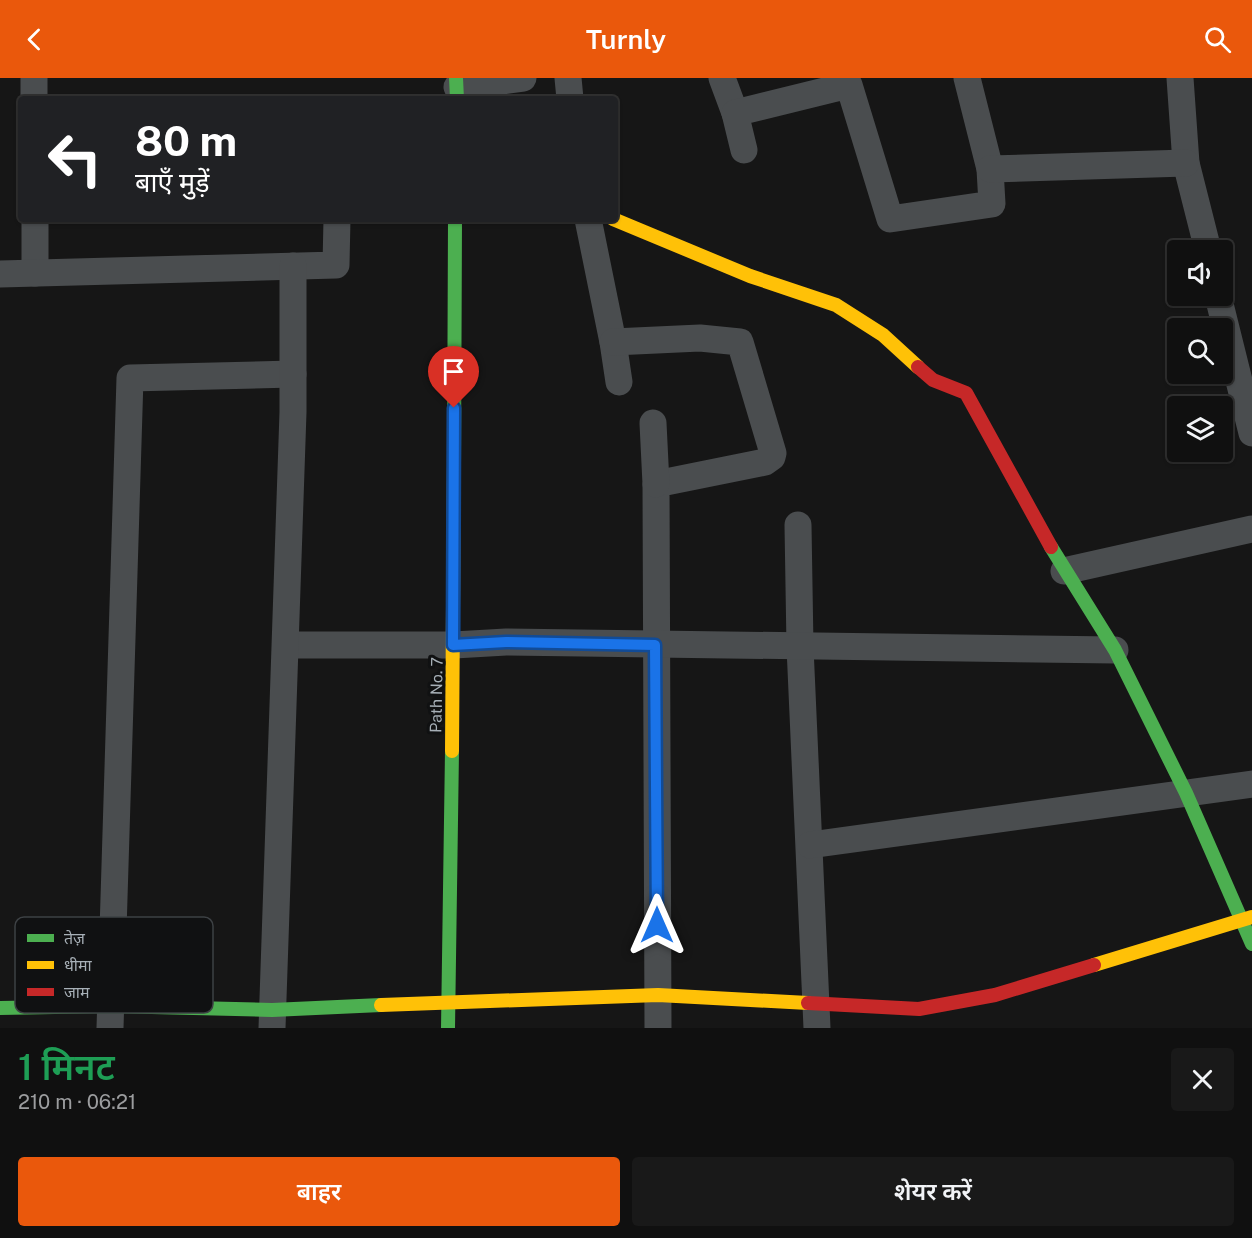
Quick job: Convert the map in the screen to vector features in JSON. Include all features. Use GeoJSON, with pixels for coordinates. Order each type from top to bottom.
{"type":"FeatureCollection","features":[{"type":"Feature","properties":{"kind":"street"},"geometry":{"type":"LineString","coordinates":[[34,78],[34,96]]}},
{"type":"Feature","properties":{"kind":"street"},"geometry":{"type":"LineString","coordinates":[[457,88],[523,78]]}},
{"type":"Feature","properties":{"kind":"street"},"geometry":{"type":"LineString","coordinates":[[567,78],[570,96]]}},
{"type":"Feature","properties":{"kind":"street"},"geometry":{"type":"LineString","coordinates":[[722,78],[735,113],[744,150]]}},
{"type":"Feature","properties":{"kind":"street"},"geometry":{"type":"LineString","coordinates":[[735,113],[849,85],[890,219],[992,204],[990,169],[967,78]]}},
{"type":"Feature","properties":{"kind":"street"},"geometry":{"type":"LineString","coordinates":[[1180,78],[1186,163],[1205,240]]}},
{"type":"Feature","properties":{"kind":"street"},"geometry":{"type":"LineString","coordinates":[[990,169],[1186,163]]}},
{"type":"Feature","properties":{"kind":"street"},"geometry":{"type":"LineString","coordinates":[[618,221],[750,276],[836,305],[883,335],[933,380],[966,393],[1064,571],[1115,650],[1247,918],[1252,945]]}},
{"type":"Feature","properties":{"kind":"street"},"geometry":{"type":"LineString","coordinates":[[35,222],[35,273]]}},
{"type":"Feature","properties":{"kind":"street"},"geometry":{"type":"LineString","coordinates":[[0,274],[336,265],[337,222]]}},
{"type":"Feature","properties":{"kind":"street","name":"Path No. 7"},"geometry":{"type":"LineString","coordinates":[[448,1028],[455,222]]}},
{"type":"Feature","properties":{"kind":"street"},"geometry":{"type":"LineString","coordinates":[[589,222],[619,382]]}},
{"type":"Feature","properties":{"kind":"street"},"geometry":{"type":"LineString","coordinates":[[272,1019],[286,645],[293,374],[293,266]]}},
{"type":"Feature","properties":{"kind":"street"},"geometry":{"type":"LineString","coordinates":[[1220,306],[1252,433]]}},
{"type":"Feature","properties":{"kind":"street"},"geometry":{"type":"LineString","coordinates":[[613,342],[700,338],[734,340],[740,342],[742,346],[773,453],[772,457],[765,462],[656,484]]}},
{"type":"Feature","properties":{"kind":"street"},"geometry":{"type":"LineString","coordinates":[[113,917],[130,378],[293,374]]}},
{"type":"Feature","properties":{"kind":"street"},"geometry":{"type":"LineString","coordinates":[[653,423],[656,484],[658,1028]]}},
{"type":"Feature","properties":{"kind":"street"},"geometry":{"type":"LineString","coordinates":[[798,525],[800,647],[817,1016]]}},
{"type":"Feature","properties":{"kind":"street"},"geometry":{"type":"LineString","coordinates":[[1064,571],[1252,529]]}},
{"type":"Feature","properties":{"kind":"street"},"geometry":{"type":"LineString","coordinates":[[286,645],[453,645],[506,642],[1115,650]]}},
{"type":"Feature","properties":{"kind":"street"},"geometry":{"type":"LineString","coordinates":[[810,845],[1252,784]]}},
{"type":"Feature","properties":{"kind":"street"},"geometry":{"type":"LineString","coordinates":[[61,1013],[110,1017],[272,1019],[448,1002],[658,995],[817,1016],[919,1009],[995,996],[1247,918]]}},
{"type":"Feature","properties":{"kind":"street"},"geometry":{"type":"LineString","coordinates":[[0,1008],[15,1009]]}},
{"type":"Feature","properties":{"kind":"traffic: fast"},"geometry":{"type":"LineString","coordinates":[[456,78],[457,96]]}},
{"type":"Feature","properties":{"kind":"traffic: fast"},"geometry":{"type":"LineString","coordinates":[[454,465],[455,222]]}},
{"type":"Feature","properties":{"kind":"traffic: fast"},"geometry":{"type":"LineString","coordinates":[[1051,547],[1115,650],[1186,793],[1252,944]]}},
{"type":"Feature","properties":{"kind":"traffic: fast"},"geometry":{"type":"LineString","coordinates":[[448,1028],[452,751]]}},
{"type":"Feature","properties":{"kind":"traffic: fast"},"geometry":{"type":"LineString","coordinates":[[213,1009],[272,1010],[381,1005]]}},
{"type":"Feature","properties":{"kind":"traffic: fast"},"geometry":{"type":"LineString","coordinates":[[0,1008],[15,1008]]}},
{"type":"Feature","properties":{"kind":"traffic: slow"},"geometry":{"type":"LineString","coordinates":[[618,221],[750,276],[836,305],[883,335],[918,367]]}},
{"type":"Feature","properties":{"kind":"traffic: slow"},"geometry":{"type":"LineString","coordinates":[[452,751],[454,465]]}},
{"type":"Feature","properties":{"kind":"traffic: slow"},"geometry":{"type":"LineString","coordinates":[[1094,965],[1252,917]]}},
{"type":"Feature","properties":{"kind":"traffic: slow"},"geometry":{"type":"LineString","coordinates":[[381,1005],[658,995],[808,1003]]}},
{"type":"Feature","properties":{"kind":"traffic: jam"},"geometry":{"type":"LineString","coordinates":[[918,367],[933,380],[966,393],[1051,547]]}},
{"type":"Feature","properties":{"kind":"traffic: jam"},"geometry":{"type":"LineString","coordinates":[[808,1003],[919,1009],[995,995],[1094,965]]}},
{"type":"Feature","properties":{"kind":"route"},"geometry":{"type":"LineString","coordinates":[[454,408],[453,645],[506,642],[655,645],[657,925]]}}]}
